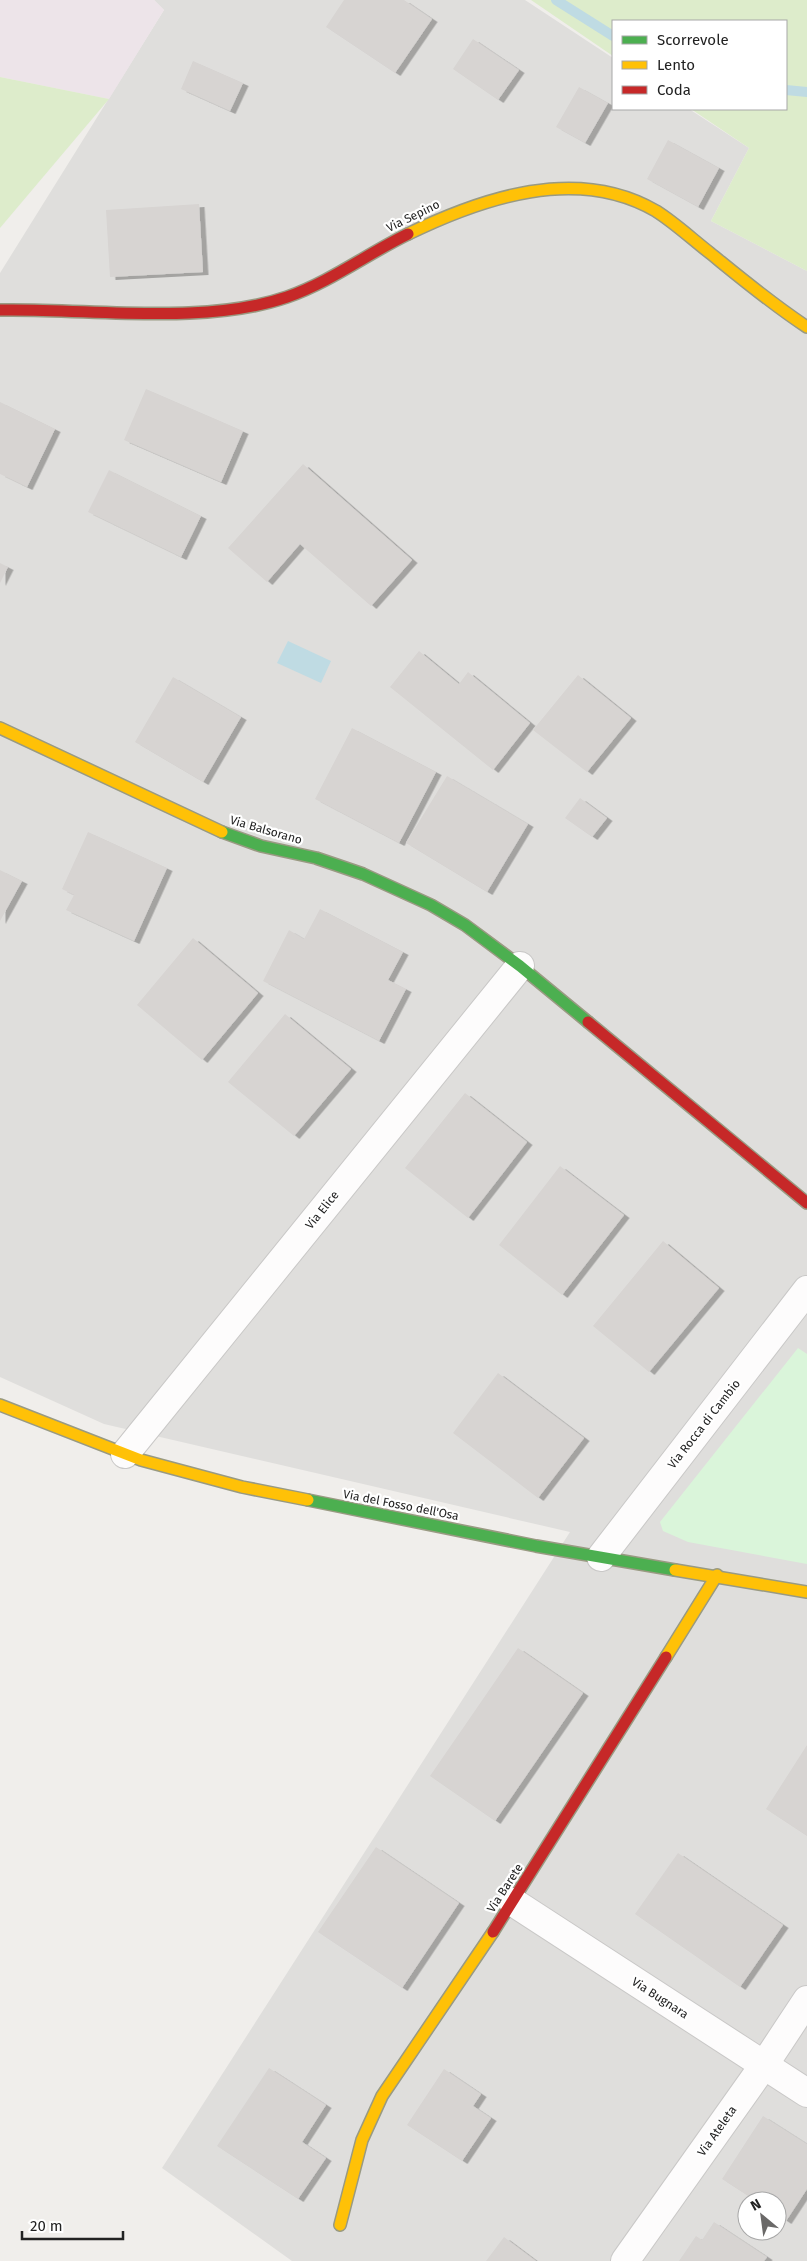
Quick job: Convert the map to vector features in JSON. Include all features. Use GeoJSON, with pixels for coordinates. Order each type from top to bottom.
{"type":"FeatureCollection","features":[{"type":"Feature","properties":{"kind":"street","name":"Via Sepino"},"geometry":{"type":"LineString","coordinates":[[0,310],[188,312],[239,307],[274,301],[317,284],[408,232],[447,215],[504,196],[553,189],[618,197],[653,210],[807,327]]}},
{"type":"Feature","properties":{"kind":"street","name":"Via Balsorano"},"geometry":{"type":"LineString","coordinates":[[0,728],[232,837],[324,860],[391,885],[465,925],[520,966],[807,1203]]}},
{"type":"Feature","properties":{"kind":"street","name":"Via Elice"},"geometry":{"type":"LineString","coordinates":[[125,1454],[520,966]]}},
{"type":"Feature","properties":{"kind":"street","name":"Via Rocca di Cambio"},"geometry":{"type":"LineString","coordinates":[[601,1557],[807,1290]]}},
{"type":"Feature","properties":{"kind":"street","name":"Via del Fosso dell'Osa"},"geometry":{"type":"LineString","coordinates":[[0,1406],[125,1454],[171,1469],[242,1487],[536,1546],[807,1592]]}},
{"type":"Feature","properties":{"kind":"street","name":"Via Barete"},"geometry":{"type":"LineString","coordinates":[[340,2225],[359,2149],[376,2107],[513,1902],[717,1576]]}},
{"type":"Feature","properties":{"kind":"street","name":"Via Bugnara"},"geometry":{"type":"LineString","coordinates":[[513,1902],[807,2093]]}},
{"type":"Feature","properties":{"kind":"street","name":"Via Ateleta"},"geometry":{"type":"LineString","coordinates":[[625,2261],[764,2065],[807,2000]]}},
{"type":"Feature","properties":{"kind":"shaded area"},"geometry":{"type":"Polygon","coordinates":[[[0,0],[154,0],[164,10],[109,99],[0,77],[0,0]]]}},
{"type":"Feature","properties":{"kind":"shaded area"},"geometry":{"type":"Polygon","coordinates":[[[154,0],[525,0],[612,57],[612,110],[691,110],[749,148],[711,221],[807,271],[807,2261],[292,2261],[162,2168],[570,1532],[104,1424],[0,1377],[0,273],[164,10],[154,0]]]}},
{"type":"Feature","properties":{"kind":"green space"},"geometry":{"type":"Polygon","coordinates":[[[531,0],[807,0],[807,271],[711,221],[749,148],[692,110],[787,110],[787,20],[612,20],[612,55],[531,0]]]}},
{"type":"Feature","properties":{"kind":"green space"},"geometry":{"type":"Polygon","coordinates":[[[0,77],[109,99],[0,228],[0,77]]]}},
{"type":"Feature","properties":{"kind":"green space"},"geometry":{"type":"Polygon","coordinates":[[[798,1348],[807,1354],[807,1564],[688,1542],[663,1531],[660,1522],[798,1348]]]}},
{"type":"Feature","properties":{"kind":"water"},"geometry":{"type":"Polygon","coordinates":[[[288,641],[331,661],[321,683],[277,663],[288,641]]]}},
{"type":"Feature","properties":{"kind":"building"},"geometry":{"type":"Polygon","coordinates":[[[344,0],[404,0],[432,19],[395,73],[326,27],[344,0]]]}},
{"type":"Feature","properties":{"kind":"building"},"geometry":{"type":"Polygon","coordinates":[[[473,39],[519,70],[498,100],[453,69],[473,39]]]}},
{"type":"Feature","properties":{"kind":"building"},"geometry":{"type":"Polygon","coordinates":[[[193,61],[243,83],[230,111],[181,89],[193,61]]]}},
{"type":"Feature","properties":{"kind":"building"},"geometry":{"type":"Polygon","coordinates":[[[579,87],[608,103],[585,143],[556,127],[579,87]]]}},
{"type":"Feature","properties":{"kind":"building"},"geometry":{"type":"Polygon","coordinates":[[[668,140],[719,168],[698,207],[647,179],[668,140]]]}},
{"type":"Feature","properties":{"kind":"building"},"geometry":{"type":"Polygon","coordinates":[[[199,204],[203,272],[110,277],[106,210],[199,204]]]}},
{"type":"Feature","properties":{"kind":"building"},"geometry":{"type":"Polygon","coordinates":[[[146,389],[243,431],[221,482],[124,440],[146,389]]]}},
{"type":"Feature","properties":{"kind":"building"},"geometry":{"type":"Polygon","coordinates":[[[0,402],[55,429],[27,487],[0,474],[0,402]]]}},
{"type":"Feature","properties":{"kind":"building"},"geometry":{"type":"Polygon","coordinates":[[[303,464],[412,560],[371,606],[300,544],[267,582],[228,548],[303,464]]]}},
{"type":"Feature","properties":{"kind":"building"},"geometry":{"type":"Polygon","coordinates":[[[109,470],[201,516],[181,557],[88,512],[109,470]]]}},
{"type":"Feature","properties":{"kind":"building"},"geometry":{"type":"Polygon","coordinates":[[[0,563],[8,567],[0,583],[0,563]]]}},
{"type":"Feature","properties":{"kind":"building"},"geometry":{"type":"Polygon","coordinates":[[[419,651],[459,684],[468,672],[530,723],[493,770],[390,687],[419,651]]]}},
{"type":"Feature","properties":{"kind":"building"},"geometry":{"type":"Polygon","coordinates":[[[578,675],[631,718],[587,772],[533,730],[578,675]]]}},
{"type":"Feature","properties":{"kind":"building"},"geometry":{"type":"Polygon","coordinates":[[[173,677],[241,717],[203,782],[135,742],[173,677]]]}},
{"type":"Feature","properties":{"kind":"building"},"geometry":{"type":"Polygon","coordinates":[[[352,728],[436,772],[399,843],[315,799],[352,728]]]}},
{"type":"Feature","properties":{"kind":"building"},"geometry":{"type":"Polygon","coordinates":[[[447,776],[528,824],[487,892],[406,843],[447,776]]]}},
{"type":"Feature","properties":{"kind":"building"},"geometry":{"type":"Polygon","coordinates":[[[580,798],[607,818],[592,837],[565,818],[580,798]]]}},
{"type":"Feature","properties":{"kind":"building"},"geometry":{"type":"Polygon","coordinates":[[[88,832],[167,868],[134,941],[66,910],[74,895],[62,889],[88,832]]]}},
{"type":"Feature","properties":{"kind":"building"},"geometry":{"type":"Polygon","coordinates":[[[0,870],[22,881],[0,921],[0,870]]]}},
{"type":"Feature","properties":{"kind":"building"},"geometry":{"type":"Polygon","coordinates":[[[320,909],[403,952],[388,980],[406,989],[379,1041],[263,981],[289,930],[304,939],[320,909]]]}},
{"type":"Feature","properties":{"kind":"building"},"geometry":{"type":"Polygon","coordinates":[[[193,938],[258,993],[202,1060],[137,1005],[193,938]]]}},
{"type":"Feature","properties":{"kind":"building"},"geometry":{"type":"Polygon","coordinates":[[[285,1014],[351,1069],[294,1136],[228,1082],[285,1014]]]}},
{"type":"Feature","properties":{"kind":"building"},"geometry":{"type":"Polygon","coordinates":[[[465,1093],[527,1142],[468,1218],[405,1168],[465,1093]]]}},
{"type":"Feature","properties":{"kind":"building"},"geometry":{"type":"Polygon","coordinates":[[[560,1166],[624,1215],[562,1295],[499,1245],[560,1166]]]}},
{"type":"Feature","properties":{"kind":"building"},"geometry":{"type":"Polygon","coordinates":[[[663,1241],[719,1288],[649,1372],[593,1326],[663,1241]]]}},
{"type":"Feature","properties":{"kind":"building"},"geometry":{"type":"Polygon","coordinates":[[[498,1373],[584,1438],[538,1498],[453,1433],[498,1373]]]}},
{"type":"Feature","properties":{"kind":"building"},"geometry":{"type":"Polygon","coordinates":[[[518,1648],[583,1693],[495,1821],[430,1776],[518,1648]]]}},
{"type":"Feature","properties":{"kind":"building"},"geometry":{"type":"Polygon","coordinates":[[[807,1745],[807,1836],[766,1809],[807,1745]]]}},
{"type":"Feature","properties":{"kind":"building"},"geometry":{"type":"Polygon","coordinates":[[[376,1847],[459,1903],[402,1988],[318,1932],[376,1847]]]}},
{"type":"Feature","properties":{"kind":"building"},"geometry":{"type":"Polygon","coordinates":[[[678,1853],[783,1925],[740,1987],[635,1914],[678,1853]]]}},
{"type":"Feature","properties":{"kind":"building"},"geometry":{"type":"Polygon","coordinates":[[[269,2068],[326,2105],[302,2142],[326,2158],[298,2199],[217,2146],[269,2068]]]}},
{"type":"Feature","properties":{"kind":"building"},"geometry":{"type":"Polygon","coordinates":[[[444,2069],[481,2094],[473,2106],[491,2118],[462,2161],[407,2125],[444,2069]]]}},
{"type":"Feature","properties":{"kind":"building"},"geometry":{"type":"Polygon","coordinates":[[[763,2116],[807,2144],[807,2189],[787,2219],[787,2191],[741,2191],[722,2179],[763,2116]]]}},
{"type":"Feature","properties":{"kind":"building"},"geometry":{"type":"Polygon","coordinates":[[[714,2222],[737,2237],[737,2241],[743,2241],[767,2257],[764,2261],[679,2261],[696,2236],[702,2240],[714,2222]]]}},
{"type":"Feature","properties":{"kind":"building"},"geometry":{"type":"Polygon","coordinates":[[[504,2237],[536,2261],[486,2261],[504,2237]]]}},
{"type":"Feature","properties":{"kind":"waterway"},"geometry":{"type":"LineString","coordinates":[[556,0],[612,35]]}},
{"type":"Feature","properties":{"kind":"waterway"},"geometry":{"type":"LineString","coordinates":[[787,90],[807,92]]}},
{"type":"Feature","properties":{"kind":"traffic: fast"},"geometry":{"type":"LineString","coordinates":[[222,832],[261,846],[316,858],[363,874],[431,905],[465,925],[520,966],[588,1022]]}},
{"type":"Feature","properties":{"kind":"traffic: fast"},"geometry":{"type":"LineString","coordinates":[[308,1500],[536,1546],[675,1570]]}},
{"type":"Feature","properties":{"kind":"traffic: slow"},"geometry":{"type":"LineString","coordinates":[[408,234],[467,209],[498,199],[530,192],[562,189],[594,190],[626,197],[656,211],[677,226],[758,292],[807,327]]}},
{"type":"Feature","properties":{"kind":"traffic: slow"},"geometry":{"type":"LineString","coordinates":[[0,728],[222,832]]}},
{"type":"Feature","properties":{"kind":"traffic: slow"},"geometry":{"type":"LineString","coordinates":[[0,1405],[141,1460],[242,1487],[308,1500]]}},
{"type":"Feature","properties":{"kind":"traffic: slow"},"geometry":{"type":"LineString","coordinates":[[675,1570],[807,1592]]}},
{"type":"Feature","properties":{"kind":"traffic: slow"},"geometry":{"type":"LineString","coordinates":[[666,1657],[717,1575]]}},
{"type":"Feature","properties":{"kind":"traffic: slow"},"geometry":{"type":"LineString","coordinates":[[340,2225],[362,2140],[382,2096],[493,1932]]}},
{"type":"Feature","properties":{"kind":"traffic: jam"},"geometry":{"type":"LineString","coordinates":[[0,310],[145,314],[219,311],[254,306],[287,297],[318,284],[408,234]]}},
{"type":"Feature","properties":{"kind":"traffic: jam"},"geometry":{"type":"LineString","coordinates":[[588,1022],[807,1203]]}},
{"type":"Feature","properties":{"kind":"traffic: jam"},"geometry":{"type":"LineString","coordinates":[[493,1932],[666,1657]]}}]}
